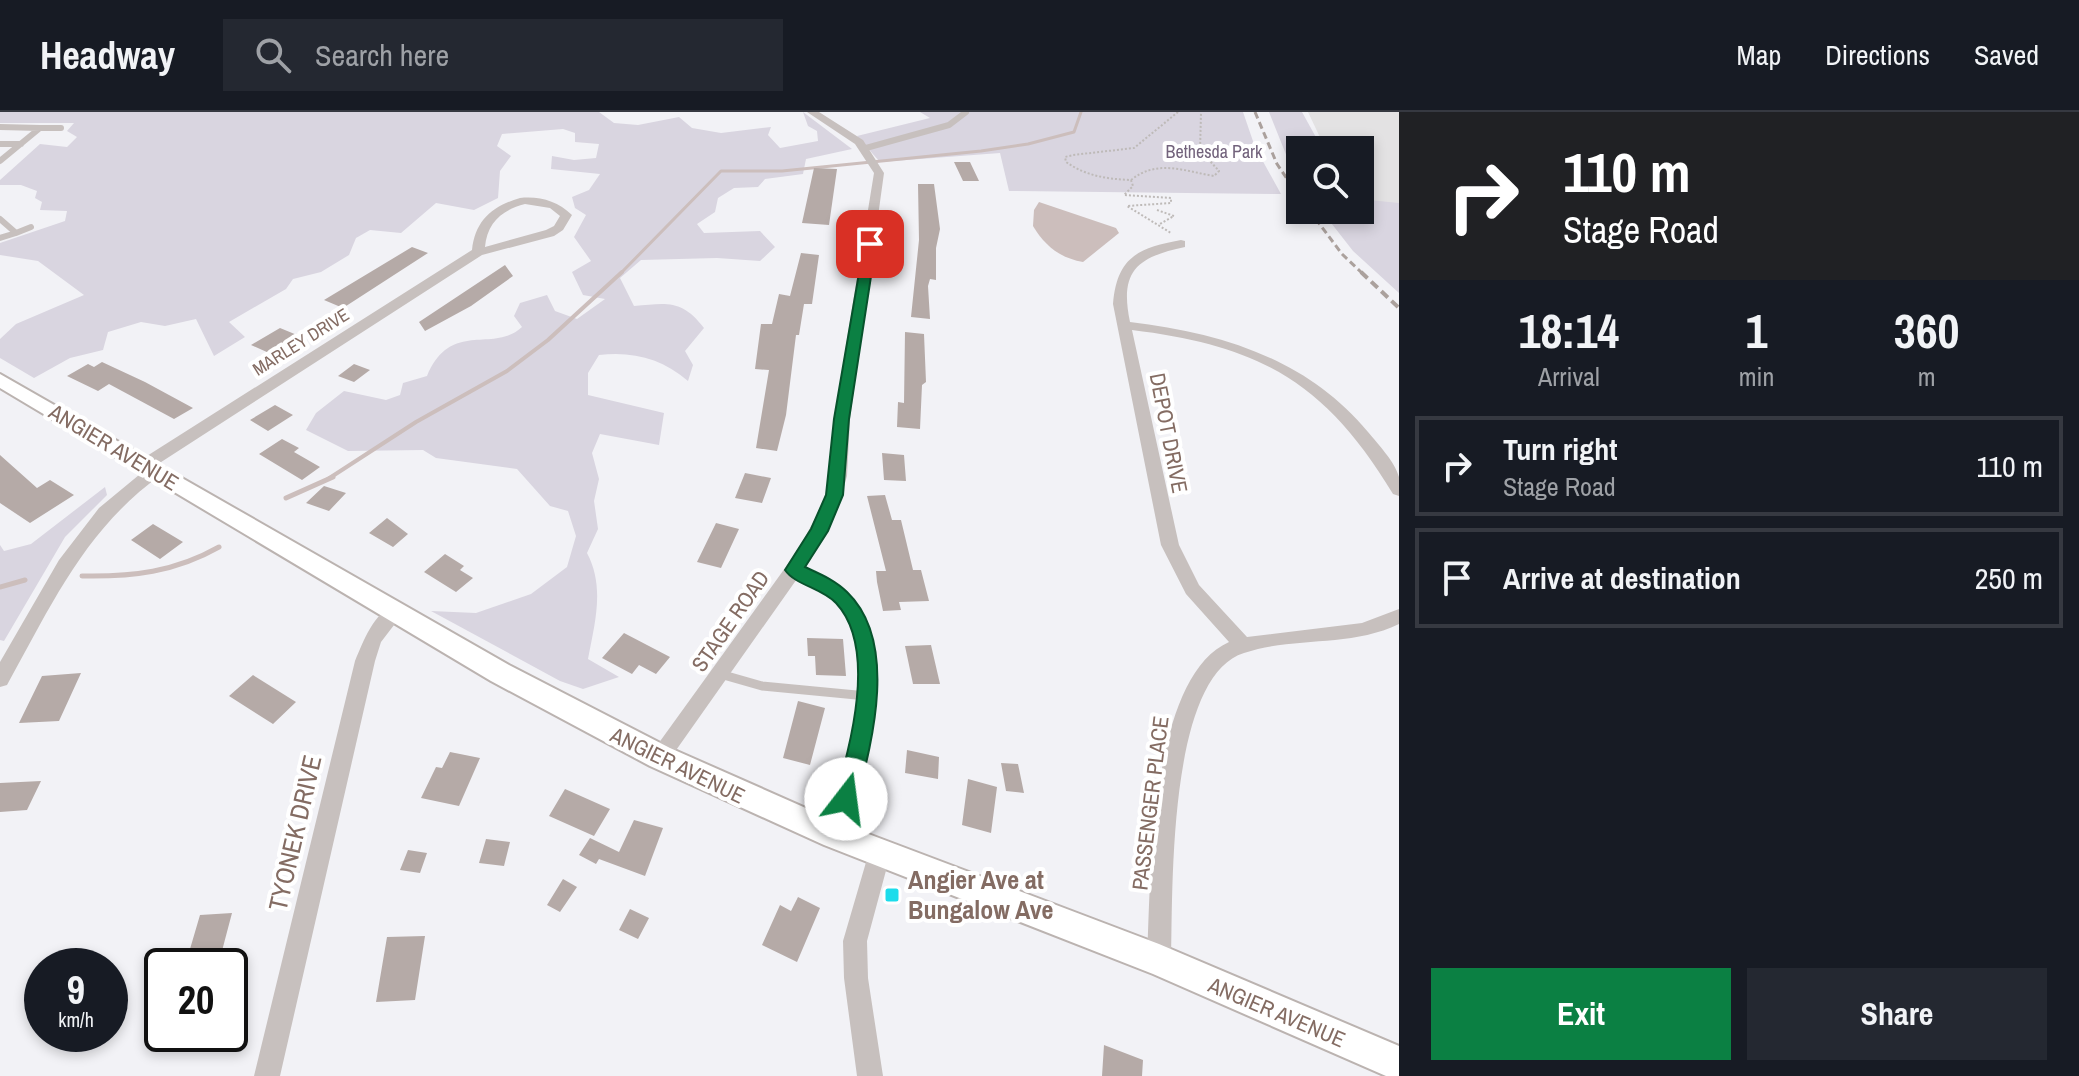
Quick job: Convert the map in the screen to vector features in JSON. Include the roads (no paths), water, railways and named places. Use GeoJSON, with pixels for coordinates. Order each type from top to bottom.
{"type":"FeatureCollection","features":[{"type":"Feature","properties":{"kind":"main road","name":"ANGIER AVENUE"},"geometry":{"type":"LineString","coordinates":[[0,380],[525,687],[660,757],[834,835],[1159,960],[1399,1064]]}},
{"type":"Feature","properties":{"kind":"street"},"geometry":{"type":"LineString","coordinates":[[812,112],[871,156]]}},
{"type":"Feature","properties":{"kind":"street","name":"STAGE ROAD"},"geometry":{"type":"LineString","coordinates":[[660,757],[819,531],[839,476],[842,419],[879,191],[871,156]]}},
{"type":"Feature","properties":{"kind":"street","name":"MARLEY DRIVE"},"geometry":{"type":"LineString","coordinates":[[0,679],[88,532],[150,468],[478,252],[550,233],[559,228],[566,215],[545,203],[507,205],[492,213],[484,224],[477,241],[478,252]]}},
{"type":"Feature","properties":{"kind":"street","name":"DEPOT DRIVE"},"geometry":{"type":"LineString","coordinates":[[1181,244],[1155,248],[1138,256],[1127,269],[1120,285],[1125,325],[1170,545],[1192,589],[1243,645]]}},
{"type":"Feature","properties":{"kind":"street"},"geometry":{"type":"LineString","coordinates":[[1125,325],[1212,339],[1291,373],[1331,400],[1357,424],[1377,450],[1399,490]]}},
{"type":"Feature","properties":{"kind":"street","name":"TYONEK DRIVE"},"geometry":{"type":"LineString","coordinates":[[267,1076],[365,661],[373,639],[395,612]]}},
{"type":"Feature","properties":{"kind":"street","name":"PASSENGER PLACE"},"geometry":{"type":"LineString","coordinates":[[1159,960],[1165,841],[1181,721],[1204,670],[1219,657],[1243,645],[1356,632],[1383,626],[1399,616]]}},
{"type":"Feature","properties":{"kind":"street"},"geometry":{"type":"LineString","coordinates":[[870,1076],[856,978],[855,941],[880,852]]}},
{"type":"Feature","properties":{"kind":"lane"},"geometry":{"type":"LineString","coordinates":[[871,156],[949,125],[966,112]]}},
{"type":"Feature","properties":{"kind":"lane"},"geometry":{"type":"LineString","coordinates":[[0,127],[61,128]]}},
{"type":"Feature","properties":{"kind":"lane"},"geometry":{"type":"LineString","coordinates":[[0,161],[40,128]]}},
{"type":"Feature","properties":{"kind":"lane"},"geometry":{"type":"LineString","coordinates":[[0,144],[21,144]]}},
{"type":"Feature","properties":{"kind":"lane"},"geometry":{"type":"LineString","coordinates":[[0,219],[16,233]]}},
{"type":"Feature","properties":{"kind":"lane"},"geometry":{"type":"LineString","coordinates":[[0,238],[31,227]]}},
{"type":"Feature","properties":{"kind":"lane"},"geometry":{"type":"LineString","coordinates":[[794,570],[828,586],[843,598],[859,623],[867,650],[864,733],[834,835]]}},
{"type":"Feature","properties":{"kind":"lane"},"geometry":{"type":"LineString","coordinates":[[720,674],[762,686],[867,696]]}},
{"type":"Feature","properties":{"kind":"waterway"},"geometry":{"type":"LineString","coordinates":[[622,272],[721,171],[782,171],[1028,144],[1074,132],[1081,112]]}},
{"type":"Feature","properties":{"kind":"waterway"},"geometry":{"type":"LineString","coordinates":[[328,479],[416,422],[507,371],[548,340],[622,272]]}},
{"type":"Feature","properties":{"kind":"waterway"},"geometry":{"type":"LineString","coordinates":[[286,498],[333,477]]}},
{"type":"Feature","properties":{"kind":"waterway"},"geometry":{"type":"LineString","coordinates":[[82,576],[153,571],[186,562],[219,547]]}},
{"type":"Feature","properties":{"kind":"waterway"},"geometry":{"type":"LineString","coordinates":[[0,587],[25,580]]}},
{"type":"Feature","properties":{"kind":"railway"},"geometry":{"type":"LineString","coordinates":[[1255,112],[1277,164],[1286,177]]}},
{"type":"Feature","properties":{"kind":"railway"},"geometry":{"type":"LineString","coordinates":[[1320,224],[1342,254],[1363,274]]}},
{"type":"Feature","properties":{"kind":"railway"},"geometry":{"type":"LineString","coordinates":[[1361,272],[1399,308]]}},
{"type":"Feature","properties":{"kind":"place","name":"Angier Ave at Bungalow Ave"},"geometry":{"type":"Point","coordinates":[892,895]}},
{"type":"Feature","properties":{"kind":"park label","name":"Bethesda Park"},"geometry":{"type":"Point","coordinates":[1214,152]}}]}
